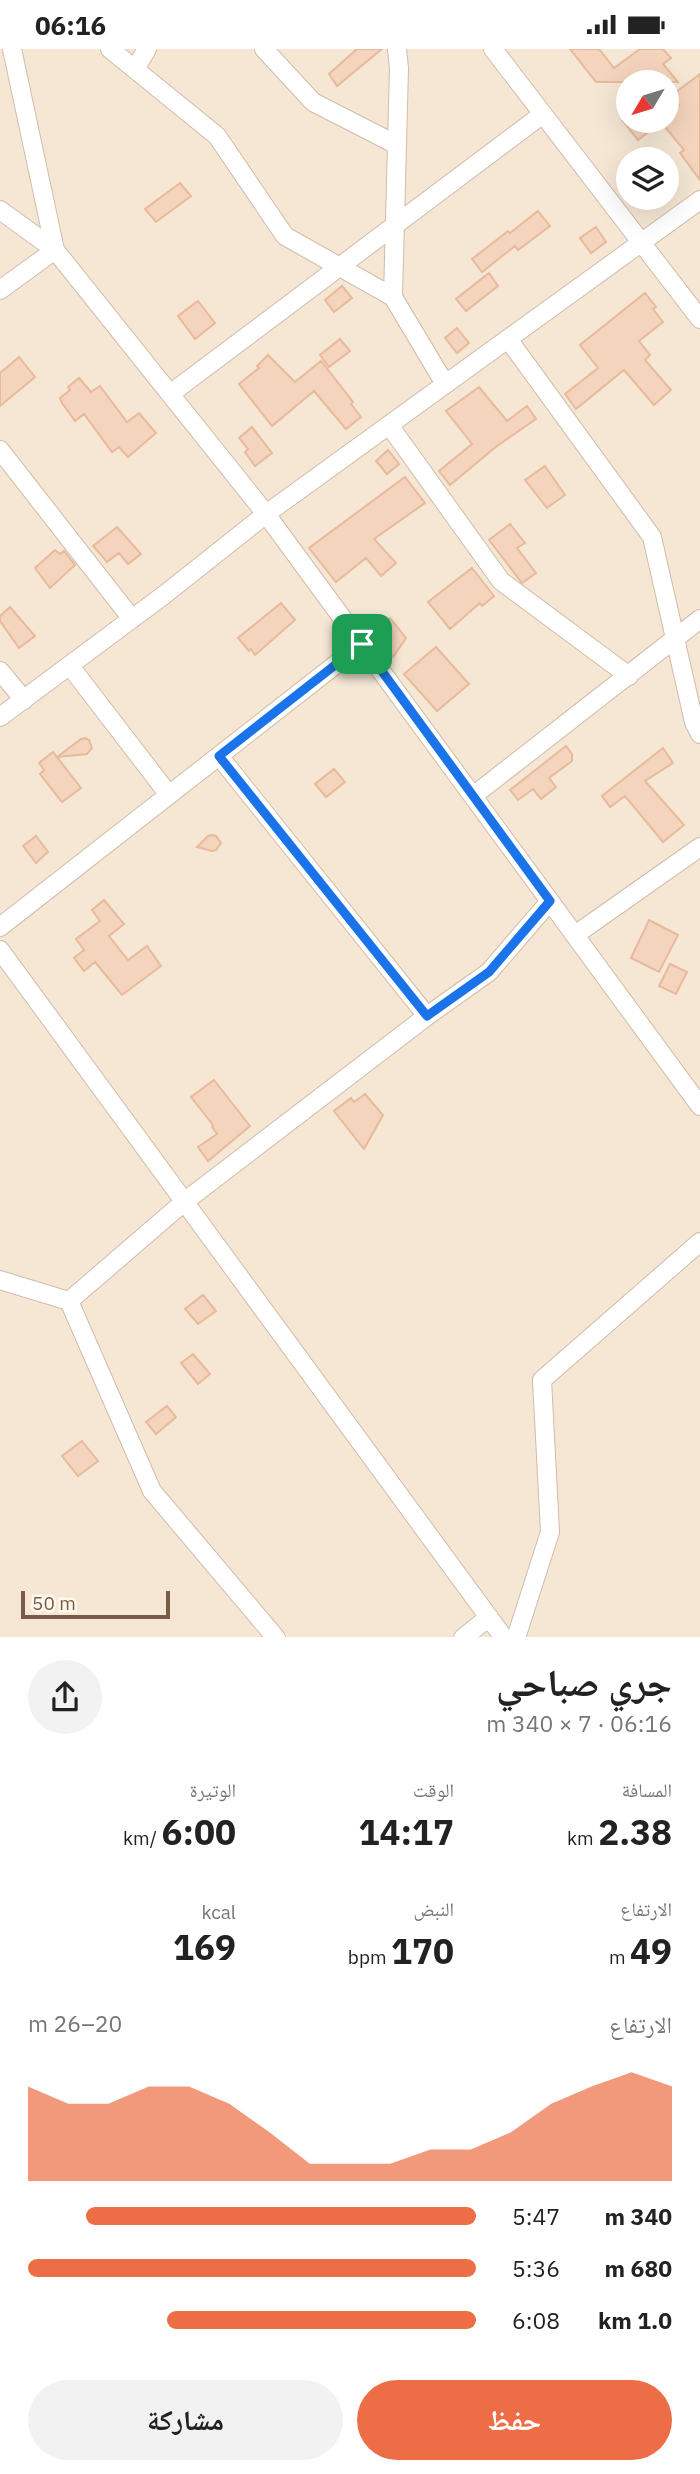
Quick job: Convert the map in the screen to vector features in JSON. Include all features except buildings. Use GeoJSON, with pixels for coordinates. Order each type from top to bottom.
{"type":"FeatureCollection","features":[{"type":"Feature","properties":{"kind":"street"},"geometry":{"type":"LineString","coordinates":[[12,49],[55,250]]}},
{"type":"Feature","properties":{"kind":"street"},"geometry":{"type":"LineString","coordinates":[[110,49],[217,136],[285,236],[393,297],[445,384]]}},
{"type":"Feature","properties":{"kind":"street"},"geometry":{"type":"LineString","coordinates":[[135,69],[147,49]]}},
{"type":"Feature","properties":{"kind":"street"},"geometry":{"type":"LineString","coordinates":[[264,49],[313,102],[397,145]]}},
{"type":"Feature","properties":{"kind":"street"},"geometry":{"type":"LineString","coordinates":[[393,297],[399,68],[397,49]]}},
{"type":"Feature","properties":{"kind":"street"},"geometry":{"type":"LineString","coordinates":[[493,49],[700,319]]}},
{"type":"Feature","properties":{"kind":"street"},"geometry":{"type":"LineString","coordinates":[[170,394],[543,114]]}},
{"type":"Feature","properties":{"kind":"street"},"geometry":{"type":"LineString","coordinates":[[0,717],[132,619],[266,514],[700,200]]}},
{"type":"Feature","properties":{"kind":"street"},"geometry":{"type":"LineString","coordinates":[[0,210],[55,250],[266,514],[700,1106]]}},
{"type":"Feature","properties":{"kind":"street"},"geometry":{"type":"LineString","coordinates":[[0,290],[55,250]]}},
{"type":"Feature","properties":{"kind":"street"},"geometry":{"type":"LineString","coordinates":[[509,339],[652,537],[694,722],[700,734]]}},
{"type":"Feature","properties":{"kind":"street"},"geometry":{"type":"LineString","coordinates":[[389,425],[501,581],[629,676]]}},
{"type":"Feature","properties":{"kind":"street"},"geometry":{"type":"LineString","coordinates":[[0,450],[132,619]]}},
{"type":"Feature","properties":{"kind":"street"},"geometry":{"type":"LineString","coordinates":[[473,796],[700,619]]}},
{"type":"Feature","properties":{"kind":"street"},"geometry":{"type":"LineString","coordinates":[[0,927],[362,644]]}},
{"type":"Feature","properties":{"kind":"street"},"geometry":{"type":"LineString","coordinates":[[70,666],[169,795]]}},
{"type":"Feature","properties":{"kind":"street"},"geometry":{"type":"LineString","coordinates":[[0,671],[24,700]]}},
{"type":"Feature","properties":{"kind":"street"},"geometry":{"type":"LineString","coordinates":[[219,756],[427,1016]]}},
{"type":"Feature","properties":{"kind":"street"},"geometry":{"type":"LineString","coordinates":[[575,935],[700,847]]}},
{"type":"Feature","properties":{"kind":"street"},"geometry":{"type":"LineString","coordinates":[[69,1301],[184,1202],[427,1016],[489,972],[550,901]]}},
{"type":"Feature","properties":{"kind":"street"},"geometry":{"type":"LineString","coordinates":[[0,950],[504,1637]]}},
{"type":"Feature","properties":{"kind":"street"},"geometry":{"type":"LineString","coordinates":[[516,1637],[550,1532],[542,1380],[700,1242]]}},
{"type":"Feature","properties":{"kind":"street"},"geometry":{"type":"LineString","coordinates":[[0,1280],[69,1301],[152,1491],[276,1637]]}},
{"type":"Feature","properties":{"kind":"street"},"geometry":{"type":"LineString","coordinates":[[463,1637],[489,1617]]}},
{"type":"Feature","properties":{"kind":"shaded area"},"geometry":{"type":"Polygon","coordinates":[[[0,49],[700,49],[700,1637],[0,1637],[0,49]]]}},
{"type":"Feature","properties":{"kind":"route"},"geometry":{"type":"LineString","coordinates":[[362,644],[550,901],[489,972],[427,1016],[219,756],[362,644]]}}]}
